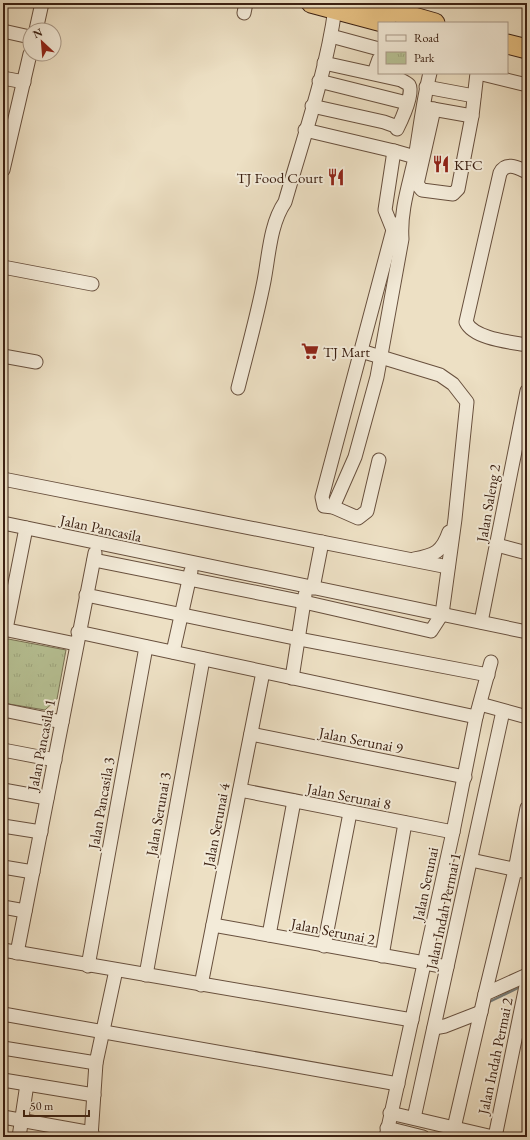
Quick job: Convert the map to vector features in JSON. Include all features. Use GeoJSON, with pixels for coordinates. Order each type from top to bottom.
{"type":"FeatureCollection","features":[{"type":"Feature","properties":{"kind":"highway"},"geometry":{"type":"LineString","coordinates":[[311,3],[382,22]]}},
{"type":"Feature","properties":{"kind":"highway"},"geometry":{"type":"LineString","coordinates":[[365,3],[432,22]]}},
{"type":"Feature","properties":{"kind":"highway"},"geometry":{"type":"LineString","coordinates":[[508,44],[527,49]]}},
{"type":"Feature","properties":{"kind":"highway"},"geometry":{"type":"LineString","coordinates":[[508,56],[527,61]]}},
{"type":"Feature","properties":{"kind":"street"},"geometry":{"type":"LineString","coordinates":[[38,22],[42,3]]}},
{"type":"Feature","properties":{"kind":"street"},"geometry":{"type":"LineString","coordinates":[[238,388],[262,289],[277,217],[285,202],[319,81],[331,36],[335,9]]}},
{"type":"Feature","properties":{"kind":"street"},"geometry":{"type":"LineString","coordinates":[[3,31],[22,35]]}},
{"type":"Feature","properties":{"kind":"street"},"geometry":{"type":"LineString","coordinates":[[331,36],[378,49]]}},
{"type":"Feature","properties":{"kind":"street"},"geometry":{"type":"LineString","coordinates":[[3,170],[28,62]]}},
{"type":"Feature","properties":{"kind":"street"},"geometry":{"type":"LineString","coordinates":[[374,73],[378,62]]}},
{"type":"Feature","properties":{"kind":"street"},"geometry":{"type":"LineString","coordinates":[[324,63],[378,74]]}},
{"type":"Feature","properties":{"kind":"street"},"geometry":{"type":"LineString","coordinates":[[312,106],[384,122],[395,126],[397,129],[407,103],[410,89],[408,84],[395,77],[379,74]]}},
{"type":"Feature","properties":{"kind":"street"},"geometry":{"type":"LineString","coordinates":[[430,74],[426,87],[428,108],[417,182],[418,187],[422,190],[450,194],[457,191],[472,116],[478,74]]}},
{"type":"Feature","properties":{"kind":"street"},"geometry":{"type":"LineString","coordinates":[[482,74],[527,85]]}},
{"type":"Feature","properties":{"kind":"street"},"geometry":{"type":"LineString","coordinates":[[3,78],[24,82]]}},
{"type":"Feature","properties":{"kind":"street"},"geometry":{"type":"LineString","coordinates":[[319,81],[407,103]]}},
{"type":"Feature","properties":{"kind":"street"},"geometry":{"type":"LineString","coordinates":[[426,87],[474,96]]}},
{"type":"Feature","properties":{"kind":"street"},"geometry":{"type":"LineString","coordinates":[[428,108],[472,116]]}},
{"type":"Feature","properties":{"kind":"street"},"geometry":{"type":"LineString","coordinates":[[379,460],[367,511],[358,518],[333,507],[324,506],[322,497],[428,108]]}},
{"type":"Feature","properties":{"kind":"street"},"geometry":{"type":"LineString","coordinates":[[305,130],[415,157]]}},
{"type":"Feature","properties":{"kind":"street"},"geometry":{"type":"LineString","coordinates":[[333,507],[356,457],[377,377],[402,239],[397,226],[385,210],[394,151]]}},
{"type":"Feature","properties":{"kind":"street"},"geometry":{"type":"LineString","coordinates":[[527,172],[508,166],[504,167],[500,173],[466,322],[472,329],[490,338],[527,345]]}},
{"type":"Feature","properties":{"kind":"street"},"geometry":{"type":"LineString","coordinates":[[3,268],[92,284]]}},
{"type":"Feature","properties":{"kind":"street"},"geometry":{"type":"LineString","coordinates":[[94,560],[304,602],[431,631],[447,614],[448,567],[455,519],[467,402],[453,384],[440,375],[361,351]]}},
{"type":"Feature","properties":{"kind":"street"},"geometry":{"type":"LineString","coordinates":[[3,356],[36,362]]}},
{"type":"Feature","properties":{"kind":"street","name":"Jalan Saleng 2"},"geometry":{"type":"LineString","coordinates":[[481,622],[525,409],[527,391]]}},
{"type":"Feature","properties":{"kind":"street"},"geometry":{"type":"LineString","coordinates":[[3,479],[448,567]]}},
{"type":"Feature","properties":{"kind":"street"},"geometry":{"type":"LineString","coordinates":[[409,560],[435,554],[444,546],[455,519]]}},
{"type":"Feature","properties":{"kind":"street","name":"Jalan Pancasila"},"geometry":{"type":"LineString","coordinates":[[3,523],[192,564],[447,614],[527,632]]}},
{"type":"Feature","properties":{"kind":"street"},"geometry":{"type":"LineString","coordinates":[[26,528],[4,629],[146,647],[173,652],[476,717]]}},
{"type":"Feature","properties":{"kind":"street"},"geometry":{"type":"LineString","coordinates":[[292,678],[304,602],[322,542]]}},
{"type":"Feature","properties":{"kind":"street","name":"Jalan Pancasila 1"},"geometry":{"type":"LineString","coordinates":[[17,953],[48,798],[77,638],[97,543]]}},
{"type":"Feature","properties":{"kind":"street"},"geometry":{"type":"LineString","coordinates":[[497,545],[527,553]]}},
{"type":"Feature","properties":{"kind":"street"},"geometry":{"type":"LineString","coordinates":[[173,652],[192,564]]}},
{"type":"Feature","properties":{"kind":"street"},"geometry":{"type":"LineString","coordinates":[[86,594],[299,639],[488,675]]}},
{"type":"Feature","properties":{"kind":"street","name":"Jalan Pancasila 3"},"geometry":{"type":"LineString","coordinates":[[88,966],[146,647]]}},
{"type":"Feature","properties":{"kind":"street","name":"Jalan Serunai 3"},"geometry":{"type":"LineString","coordinates":[[146,975],[203,659]]}},
{"type":"Feature","properties":{"kind":"street","name":"Jalan Serunai"},"geometry":{"type":"LineString","coordinates":[[386,1133],[465,777],[476,717],[491,662]]}},
{"type":"Feature","properties":{"kind":"street","name":"Jalan Serunai 4"},"geometry":{"type":"LineString","coordinates":[[202,985],[263,672]]}},
{"type":"Feature","properties":{"kind":"street"},"geometry":{"type":"LineString","coordinates":[[480,704],[527,717]]}},
{"type":"Feature","properties":{"kind":"street"},"geometry":{"type":"LineString","coordinates":[[3,710],[62,722]]}},
{"type":"Feature","properties":{"kind":"street","name":"Jalan Indah Permai 1"},"geometry":{"type":"LineString","coordinates":[[414,1118],[503,710]]}},
{"type":"Feature","properties":{"kind":"street","name":"Jalan Serunai 9"},"geometry":{"type":"LineString","coordinates":[[251,734],[465,777]]}},
{"type":"Feature","properties":{"kind":"street"},"geometry":{"type":"LineString","coordinates":[[3,750],[55,760]]}},
{"type":"Feature","properties":{"kind":"street"},"geometry":{"type":"LineString","coordinates":[[3,790],[48,798]]}},
{"type":"Feature","properties":{"kind":"street","name":"Jalan Serunai 8"},"geometry":{"type":"LineString","coordinates":[[240,790],[453,832]]}},
{"type":"Feature","properties":{"kind":"street"},"geometry":{"type":"LineString","coordinates":[[270,935],[294,801]]}},
{"type":"Feature","properties":{"kind":"street"},"geometry":{"type":"LineString","coordinates":[[454,1128],[485,994],[521,871],[527,808]]}},
{"type":"Feature","properties":{"kind":"street"},"geometry":{"type":"LineString","coordinates":[[324,946],[350,812]]}},
{"type":"Feature","properties":{"kind":"street"},"geometry":{"type":"LineString","coordinates":[[382,956],[405,823]]}},
{"type":"Feature","properties":{"kind":"street"},"geometry":{"type":"LineString","coordinates":[[3,826],[41,832]]}},
{"type":"Feature","properties":{"kind":"street"},"geometry":{"type":"LineString","coordinates":[[471,860],[521,871]]}},
{"type":"Feature","properties":{"kind":"street"},"geometry":{"type":"LineString","coordinates":[[3,866],[33,872]]}},
{"type":"Feature","properties":{"kind":"street"},"geometry":{"type":"LineString","coordinates":[[3,907],[25,911]]}},
{"type":"Feature","properties":{"kind":"street","name":"Jalan Serunai 2"},"geometry":{"type":"LineString","coordinates":[[213,925],[447,967]]}},
{"type":"Feature","properties":{"kind":"street"},"geometry":{"type":"LineString","coordinates":[[3,950],[88,966],[412,1020]]}},
{"type":"Feature","properties":{"kind":"street"},"geometry":{"type":"LineString","coordinates":[[3,1117],[92,1135],[96,1063],[101,1031],[116,970]]}},
{"type":"Feature","properties":{"kind":"street"},"geometry":{"type":"LineString","coordinates":[[485,994],[527,975]]}},
{"type":"Feature","properties":{"kind":"street","name":"Jalan Indah Permai 2"},"geometry":{"type":"LineString","coordinates":[[494,1137],[526,986]]}},
{"type":"Feature","properties":{"kind":"street"},"geometry":{"type":"LineString","coordinates":[[434,1028],[445,1026],[481,1012]]}},
{"type":"Feature","properties":{"kind":"street"},"geometry":{"type":"LineString","coordinates":[[3,1014],[398,1084]]}},
{"type":"Feature","properties":{"kind":"street"},"geometry":{"type":"LineString","coordinates":[[3,1048],[96,1063]]}},
{"type":"Feature","properties":{"kind":"street"},"geometry":{"type":"LineString","coordinates":[[3,1080],[94,1095]]}},
{"type":"Feature","properties":{"kind":"street"},"geometry":{"type":"LineString","coordinates":[[18,1137],[27,1084]]}},
{"type":"Feature","properties":{"kind":"street"},"geometry":{"type":"LineString","coordinates":[[390,1113],[494,1137]]}},
{"type":"Feature","properties":{"kind":"street"},"geometry":{"type":"LineString","coordinates":[[386,1133],[423,1137]]}},
{"type":"Feature","properties":{"kind":"green space"},"geometry":{"type":"Polygon","coordinates":[[[3,638],[66,650],[57,699],[45,710],[3,703],[3,638]]]}},
{"type":"Feature","properties":{"kind":"waterway"},"geometry":{"type":"LineString","coordinates":[[487,1003],[522,986]]}},
{"type":"Feature","properties":{"kind":"place","name":"KFC"},"geometry":{"type":"Point","coordinates":[441,164]}},
{"type":"Feature","properties":{"kind":"place","name":"TJ Food Court"},"geometry":{"type":"Point","coordinates":[336,177]}},
{"type":"Feature","properties":{"kind":"place","name":"TJ Mart"},"geometry":{"type":"Point","coordinates":[310,351]}}]}
